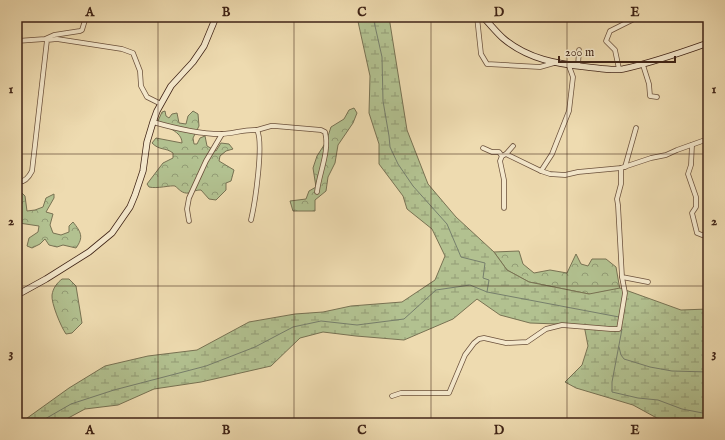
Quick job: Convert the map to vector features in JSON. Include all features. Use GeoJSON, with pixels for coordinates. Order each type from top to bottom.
{"type":"FeatureCollection","features":[{"type":"Feature","properties":{"kind":"street"},"geometry":{"type":"LineString","coordinates":[[17,41],[45,39],[54,35],[80,31],[82,30],[86,17]]}},
{"type":"Feature","properties":{"kind":"street"},"geometry":{"type":"LineString","coordinates":[[17,295],[89,252],[112,233],[130,207],[135,195],[143,171],[147,142],[153,122],[161,104],[171,86],[193,62],[204,46],[216,17]]}},
{"type":"Feature","properties":{"kind":"street"},"geometry":{"type":"LineString","coordinates":[[477,17],[481,54],[487,64],[540,67],[554,63]]}},
{"type":"Feature","properties":{"kind":"street"},"geometry":{"type":"LineString","coordinates":[[483,17],[504,39],[519,49],[539,59],[570,66],[619,69],[643,65],[708,43]]}},
{"type":"Feature","properties":{"kind":"street"},"geometry":{"type":"LineString","coordinates":[[619,69],[615,50],[606,41],[608,33],[615,27],[638,17]]}},
{"type":"Feature","properties":{"kind":"street"},"geometry":{"type":"LineString","coordinates":[[17,182],[28,179],[32,171],[47,40],[56,39],[122,49],[133,53],[140,71],[142,86],[147,97],[161,104]]}},
{"type":"Feature","properties":{"kind":"street"},"geometry":{"type":"LineString","coordinates":[[578,66],[579,50]]}},
{"type":"Feature","properties":{"kind":"street"},"geometry":{"type":"LineString","coordinates":[[643,65],[650,96],[657,97]]}},
{"type":"Feature","properties":{"kind":"street"},"geometry":{"type":"LineString","coordinates":[[541,171],[552,154],[569,111],[574,77],[570,66]]}},
{"type":"Feature","properties":{"kind":"street"},"geometry":{"type":"LineString","coordinates":[[153,122],[188,130],[222,134],[244,130],[257,130],[271,126],[322,130],[325,132],[326,149],[317,192]]}},
{"type":"Feature","properties":{"kind":"street"},"geometry":{"type":"LineString","coordinates":[[392,396],[401,393],[449,393],[465,354],[479,339],[484,338],[506,343],[527,342],[546,329],[562,325],[619,329],[626,293],[622,277],[617,199],[623,167],[636,128]]}},
{"type":"Feature","properties":{"kind":"street"},"geometry":{"type":"LineString","coordinates":[[251,220],[255,201],[260,148],[260,136],[257,130]]}},
{"type":"Feature","properties":{"kind":"street"},"geometry":{"type":"LineString","coordinates":[[189,221],[187,209],[189,198],[206,161],[222,134]]}},
{"type":"Feature","properties":{"kind":"street"},"geometry":{"type":"LineString","coordinates":[[484,148],[492,152],[499,152],[550,174],[565,175],[623,167],[666,155],[708,140]]}},
{"type":"Feature","properties":{"kind":"street"},"geometry":{"type":"LineString","coordinates":[[692,145],[691,165],[688,174],[696,197],[696,207],[692,212],[692,219],[697,234],[702,236],[708,235]]}},
{"type":"Feature","properties":{"kind":"street"},"geometry":{"type":"LineString","coordinates":[[504,208],[504,180],[500,161],[513,146]]}},
{"type":"Feature","properties":{"kind":"street"},"geometry":{"type":"LineString","coordinates":[[622,277],[648,282]]}},
{"type":"Feature","properties":{"kind":"green space"},"geometry":{"type":"Polygon","coordinates":[[[357,17],[389,17],[407,130],[428,184],[456,217],[494,252],[507,270],[529,282],[589,294],[620,288],[681,310],[708,309],[708,423],[666,423],[633,405],[576,388],[565,382],[582,365],[588,346],[584,325],[530,323],[500,315],[477,299],[453,319],[404,340],[323,332],[300,338],[271,366],[201,382],[154,389],[118,405],[85,409],[59,423],[22,423],[69,388],[105,366],[148,356],[197,350],[249,322],[295,314],[323,312],[351,306],[402,302],[435,280],[445,256],[432,229],[407,209],[403,196],[379,164],[379,144],[369,113],[370,76],[357,17]]]}},
{"type":"Feature","properties":{"kind":"green space"},"geometry":{"type":"Polygon","coordinates":[[[354,108],[357,113],[353,123],[338,145],[335,163],[328,177],[326,191],[315,200],[315,211],[293,211],[290,201],[306,199],[309,191],[316,187],[313,168],[317,156],[326,142],[331,127],[344,119],[349,110],[354,108]]]}},
{"type":"Feature","properties":{"kind":"green space"},"geometry":{"type":"Polygon","coordinates":[[[165,111],[166,116],[169,118],[172,114],[177,113],[179,123],[186,124],[188,116],[193,111],[198,114],[199,126],[193,138],[194,144],[197,144],[200,138],[205,136],[207,146],[216,151],[221,143],[229,144],[233,149],[226,151],[220,156],[219,161],[234,170],[231,181],[226,183],[226,190],[216,200],[209,199],[201,190],[184,193],[175,186],[149,187],[147,184],[163,163],[173,158],[173,153],[152,143],[156,138],[182,143],[177,133],[158,121],[162,112],[165,111]]]}},
{"type":"Feature","properties":{"kind":"green space"},"geometry":{"type":"Polygon","coordinates":[[[22,193],[25,196],[27,211],[43,207],[46,198],[54,194],[54,198],[46,212],[53,214],[50,225],[53,233],[61,235],[69,232],[69,226],[73,222],[78,229],[81,238],[76,248],[63,245],[57,247],[49,245],[45,239],[40,244],[32,248],[27,246],[29,238],[38,232],[39,226],[17,224],[17,196],[20,196],[22,193]]]}},
{"type":"Feature","properties":{"kind":"green space"},"geometry":{"type":"Polygon","coordinates":[[[519,251],[523,264],[534,273],[550,270],[567,273],[576,254],[581,264],[588,266],[592,259],[606,259],[616,267],[620,290],[605,300],[589,294],[529,282],[507,270],[494,252],[519,251]]]}},
{"type":"Feature","properties":{"kind":"green space"},"geometry":{"type":"Polygon","coordinates":[[[62,279],[69,279],[76,286],[82,323],[72,333],[66,334],[57,315],[52,299],[54,288],[62,279]]]}},
{"type":"Feature","properties":{"kind":"waterway"},"geometry":{"type":"LineString","coordinates":[[373,17],[382,57],[383,101],[390,147],[398,164],[413,186],[447,224],[461,257],[485,263],[483,278],[489,280],[487,292]]}},
{"type":"Feature","properties":{"kind":"waterway"},"geometry":{"type":"LineString","coordinates":[[38,423],[71,404],[114,390],[206,366],[255,347],[293,327],[321,321],[357,325],[404,319],[436,290],[470,285],[487,292],[619,317]]}},
{"type":"Feature","properties":{"kind":"waterway"},"geometry":{"type":"LineString","coordinates":[[621,328],[612,382],[612,392],[638,398],[658,400],[682,409],[708,414]]}},
{"type":"Feature","properties":{"kind":"waterway"},"geometry":{"type":"LineString","coordinates":[[619,347],[621,355],[624,359],[650,367],[672,371],[708,372]]}}]}
